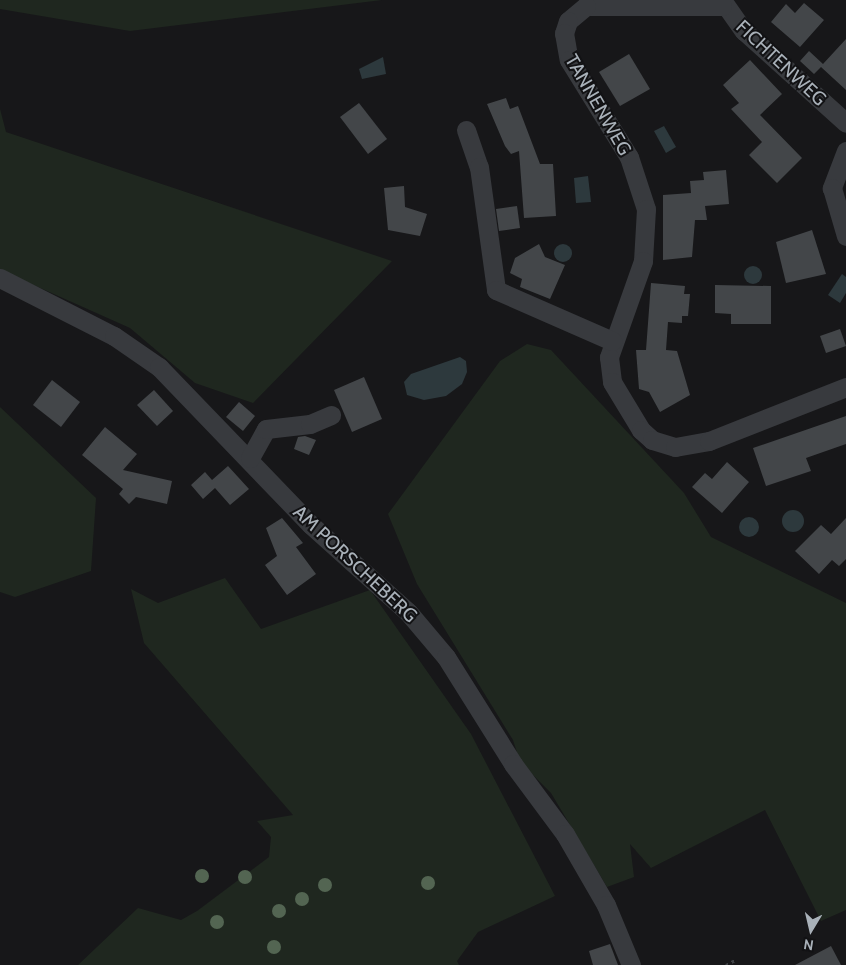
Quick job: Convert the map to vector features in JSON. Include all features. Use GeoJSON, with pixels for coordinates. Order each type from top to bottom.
{"type":"FeatureCollection","features":[{"type":"Feature","properties":{"kind":"street","name":"FICHTENWEG"},"geometry":{"type":"LineString","coordinates":[[722,3],[846,123]]}},
{"type":"Feature","properties":{"kind":"street","name":"TANNENWEG"},"geometry":{"type":"LineString","coordinates":[[722,3],[592,5],[576,12],[564,33],[569,60],[629,157],[643,190],[647,227],[643,261],[612,341],[609,369],[616,396],[641,430],[664,446],[709,441],[846,387]]}},
{"type":"Feature","properties":{"kind":"street"},"geometry":{"type":"LineString","coordinates":[[466,130],[480,174],[496,290],[612,341]]}},
{"type":"Feature","properties":{"kind":"street"},"geometry":{"type":"LineString","coordinates":[[846,151],[832,188],[846,236]]}},
{"type":"Feature","properties":{"kind":"street","name":"AM PORSCHEBERG"},"geometry":{"type":"LineString","coordinates":[[0,278],[77,315],[138,352],[250,458],[311,525],[391,594],[446,657],[585,865],[631,965]]}},
{"type":"Feature","properties":{"kind":"street"},"geometry":{"type":"LineString","coordinates":[[250,458],[266,428],[310,424],[331,415]]}},
{"type":"Feature","properties":{"kind":"path"},"geometry":{"type":"LineString","coordinates":[[726,965],[735,960]]}},
{"type":"Feature","properties":{"kind":"shaded area"},"geometry":{"type":"Polygon","coordinates":[[[0,0],[382,0],[130,31],[0,9],[0,0]]]}},
{"type":"Feature","properties":{"kind":"shaded area"},"geometry":{"type":"Polygon","coordinates":[[[383,57],[386,74],[362,79],[359,69],[383,57]]]}},
{"type":"Feature","properties":{"kind":"shaded area"},"geometry":{"type":"Polygon","coordinates":[[[0,109],[6,132],[392,261],[253,403],[195,383],[130,328],[0,270],[0,109]]]}},
{"type":"Feature","properties":{"kind":"shaded area"},"geometry":{"type":"Polygon","coordinates":[[[664,126],[676,147],[666,153],[654,131],[664,126]]]}},
{"type":"Feature","properties":{"kind":"shaded area"},"geometry":{"type":"Polygon","coordinates":[[[588,176],[591,202],[576,203],[574,178],[588,176]]]}},
{"type":"Feature","properties":{"kind":"shaded area"},"geometry":{"type":"Polygon","coordinates":[[[559,244],[567,244],[572,249],[570,260],[559,262],[554,257],[554,249],[559,244]]]}},
{"type":"Feature","properties":{"kind":"shaded area"},"geometry":{"type":"Polygon","coordinates":[[[749,266],[757,266],[762,271],[760,282],[749,284],[744,279],[744,271],[749,266]]]}},
{"type":"Feature","properties":{"kind":"shaded area"},"geometry":{"type":"Polygon","coordinates":[[[842,274],[846,277],[846,293],[840,303],[828,295],[842,274]]]}},
{"type":"Feature","properties":{"kind":"shaded area"},"geometry":{"type":"Polygon","coordinates":[[[527,344],[551,350],[684,493],[711,537],[846,603],[846,910],[821,921],[765,810],[651,868],[630,844],[634,877],[607,887],[551,793],[520,762],[513,740],[417,584],[388,514],[500,361],[527,344]]]}},
{"type":"Feature","properties":{"kind":"shaded area"},"geometry":{"type":"Polygon","coordinates":[[[460,357],[466,361],[467,372],[462,384],[446,396],[424,400],[407,395],[404,382],[411,374],[460,357]]]}},
{"type":"Feature","properties":{"kind":"shaded area"},"geometry":{"type":"Polygon","coordinates":[[[0,407],[96,498],[91,571],[15,597],[0,592],[0,407]]]}},
{"type":"Feature","properties":{"kind":"shaded area"},"geometry":{"type":"Polygon","coordinates":[[[793,510],[801,513],[804,521],[801,529],[793,532],[785,529],[782,521],[785,513],[793,510]]]}},
{"type":"Feature","properties":{"kind":"shaded area"},"geometry":{"type":"Polygon","coordinates":[[[749,517],[756,520],[759,527],[756,534],[749,537],[742,534],[739,527],[742,520],[749,517]]]}},
{"type":"Feature","properties":{"kind":"shaded area"},"geometry":{"type":"Polygon","coordinates":[[[225,578],[261,629],[370,590],[471,734],[555,896],[478,932],[457,961],[459,965],[78,965],[138,908],[181,920],[197,911],[269,857],[271,837],[257,821],[293,815],[144,643],[131,589],[158,603],[225,578]]]}},
{"type":"Feature","properties":{"kind":"building"},"geometry":{"type":"Polygon","coordinates":[[[804,3],[824,20],[800,47],[771,22],[786,4],[795,13],[804,3]]]}},
{"type":"Feature","properties":{"kind":"building"},"geometry":{"type":"Polygon","coordinates":[[[846,39],[846,90],[821,67],[814,74],[800,61],[809,51],[823,64],[846,39]]]}},
{"type":"Feature","properties":{"kind":"building"},"geometry":{"type":"Polygon","coordinates":[[[629,54],[650,89],[620,106],[599,72],[629,54]]]}},
{"type":"Feature","properties":{"kind":"building"},"geometry":{"type":"Polygon","coordinates":[[[750,60],[782,94],[760,115],[802,158],[777,183],[749,155],[762,142],[731,109],[739,103],[723,85],[750,60]]]}},
{"type":"Feature","properties":{"kind":"building"},"geometry":{"type":"Polygon","coordinates":[[[506,98],[510,109],[518,106],[540,164],[553,164],[556,216],[524,218],[519,151],[511,154],[505,146],[487,104],[506,98]]]}},
{"type":"Feature","properties":{"kind":"building"},"geometry":{"type":"Polygon","coordinates":[[[359,103],[387,139],[368,154],[340,117],[359,103]]]}},
{"type":"Feature","properties":{"kind":"building"},"geometry":{"type":"Polygon","coordinates":[[[726,170],[729,204],[705,206],[707,220],[695,220],[692,257],[663,260],[663,195],[691,193],[690,181],[704,180],[703,172],[726,170]]]}},
{"type":"Feature","properties":{"kind":"building"},"geometry":{"type":"Polygon","coordinates":[[[404,186],[405,207],[427,214],[420,236],[388,230],[384,188],[404,186]]]}},
{"type":"Feature","properties":{"kind":"building"},"geometry":{"type":"Polygon","coordinates":[[[517,206],[520,228],[499,231],[496,209],[517,206]]]}},
{"type":"Feature","properties":{"kind":"building"},"geometry":{"type":"Polygon","coordinates":[[[812,230],[826,274],[786,283],[776,242],[812,230]]]}},
{"type":"Feature","properties":{"kind":"building"},"geometry":{"type":"Polygon","coordinates":[[[539,244],[545,257],[565,265],[550,299],[520,287],[522,279],[510,273],[515,258],[539,244]]]}},
{"type":"Feature","properties":{"kind":"building"},"geometry":{"type":"Polygon","coordinates":[[[651,283],[685,286],[684,294],[690,294],[688,316],[682,316],[682,323],[668,322],[666,350],[677,351],[690,395],[660,412],[649,392],[639,389],[636,350],[646,350],[651,283]]]}},
{"type":"Feature","properties":{"kind":"building"},"geometry":{"type":"Polygon","coordinates":[[[715,285],[771,286],[771,324],[731,324],[731,314],[715,313],[715,285]]]}},
{"type":"Feature","properties":{"kind":"building"},"geometry":{"type":"Polygon","coordinates":[[[840,329],[846,346],[826,353],[820,336],[840,329]]]}},
{"type":"Feature","properties":{"kind":"building"},"geometry":{"type":"Polygon","coordinates":[[[364,377],[382,419],[352,432],[334,390],[364,377]]]}},
{"type":"Feature","properties":{"kind":"building"},"geometry":{"type":"Polygon","coordinates":[[[52,380],[80,402],[61,427],[33,405],[52,380]]]}},
{"type":"Feature","properties":{"kind":"building"},"geometry":{"type":"Polygon","coordinates":[[[154,390],[173,411],[157,426],[137,405],[154,390]]]}},
{"type":"Feature","properties":{"kind":"building"},"geometry":{"type":"Polygon","coordinates":[[[239,402],[255,416],[243,431],[226,417],[239,402]]]}},
{"type":"Feature","properties":{"kind":"building"},"geometry":{"type":"Polygon","coordinates":[[[846,416],[846,444],[806,458],[811,471],[766,486],[753,448],[846,416]]]}},
{"type":"Feature","properties":{"kind":"building"},"geometry":{"type":"Polygon","coordinates":[[[105,427],[137,454],[123,470],[172,481],[167,504],[136,497],[129,504],[119,494],[123,489],[82,455],[105,427]]]}},
{"type":"Feature","properties":{"kind":"building"},"geometry":{"type":"Polygon","coordinates":[[[305,436],[316,440],[309,455],[294,449],[298,437],[305,436]]]}},
{"type":"Feature","properties":{"kind":"building"},"geometry":{"type":"Polygon","coordinates":[[[727,462],[749,482],[722,513],[692,487],[705,473],[712,479],[727,462]]]}},
{"type":"Feature","properties":{"kind":"building"},"geometry":{"type":"Polygon","coordinates":[[[228,466],[249,489],[230,505],[215,488],[203,499],[191,485],[205,472],[212,480],[228,466]]]}},
{"type":"Feature","properties":{"kind":"building"},"geometry":{"type":"Polygon","coordinates":[[[282,518],[303,543],[296,547],[316,574],[287,595],[265,565],[277,556],[266,528],[282,518]]]}},
{"type":"Feature","properties":{"kind":"building"},"geometry":{"type":"Polygon","coordinates":[[[846,518],[846,559],[839,566],[832,560],[819,574],[795,551],[821,525],[831,534],[846,518]]]}},
{"type":"Feature","properties":{"kind":"building"},"geometry":{"type":"Polygon","coordinates":[[[610,944],[618,965],[593,965],[589,951],[610,944]]]}},
{"type":"Feature","properties":{"kind":"building"},"geometry":{"type":"Polygon","coordinates":[[[831,946],[841,965],[795,965],[831,946]]]}}]}
